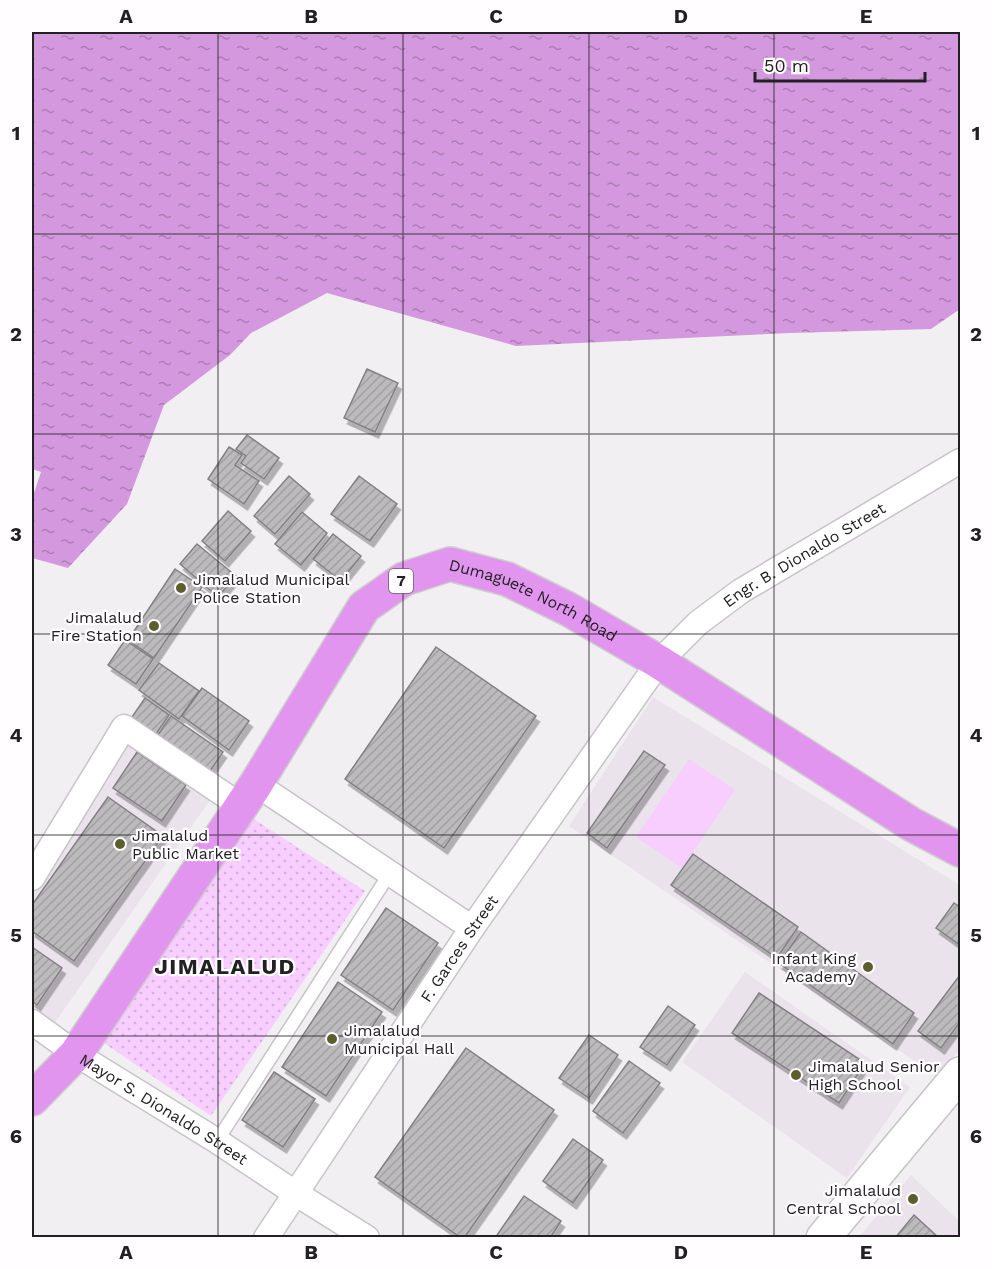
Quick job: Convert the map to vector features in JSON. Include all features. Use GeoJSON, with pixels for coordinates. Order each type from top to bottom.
{"type":"FeatureCollection","features":[{"type":"Feature","properties":{"kind":"highway","name":"Dumaguete North Road"},"geometry":{"type":"LineString","coordinates":[[32,1099],[76,1054],[248,795],[364,607],[404,579],[450,564],[507,579],[568,609],[659,662],[911,824],[960,850]]}},
{"type":"Feature","properties":{"kind":"street","name":"Engr. B. Dionaldo Street"},"geometry":{"type":"LineString","coordinates":[[659,662],[698,623],[741,591],[960,461]]}},
{"type":"Feature","properties":{"kind":"street","name":"F. Garces Street"},"geometry":{"type":"LineString","coordinates":[[266,1238],[472,928],[659,662]]}},
{"type":"Feature","properties":{"kind":"street"},"geometry":{"type":"LineString","coordinates":[[32,878],[124,728],[390,873],[472,928]]}},
{"type":"Feature","properties":{"kind":"street","name":"Mayor S. Dionaldo Street"},"geometry":{"type":"LineString","coordinates":[[32,1022],[76,1054],[217,1141],[367,1238]]}},
{"type":"Feature","properties":{"kind":"street"},"geometry":{"type":"LineString","coordinates":[[823,1238],[960,1074]]}},
{"type":"Feature","properties":{"kind":"lane"},"geometry":{"type":"LineString","coordinates":[[217,1141],[390,873]]}},
{"type":"Feature","properties":{"kind":"shaded area","name":"Infant King Academy"},"geometry":{"type":"Polygon","coordinates":[[[653,697],[960,885],[960,1049],[938,1077],[569,826],[653,697]]]}},
{"type":"Feature","properties":{"kind":"shaded area","name":"Jimalalud Public Market"},"geometry":{"type":"Polygon","coordinates":[[[127,739],[212,797],[54,1024],[32,1009],[32,890],[127,739]]]}},
{"type":"Feature","properties":{"kind":"shaded area"},"geometry":{"type":"Polygon","coordinates":[[[689,759],[735,790],[682,868],[636,837],[689,759]]]}},
{"type":"Feature","properties":{"kind":"shaded area"},"geometry":{"type":"Polygon","coordinates":[[[252,818],[365,891],[211,1116],[101,1041],[252,818]]]}},
{"type":"Feature","properties":{"kind":"shaded area","name":"Jimalalud Senior High School"},"geometry":{"type":"Polygon","coordinates":[[[745,972],[910,1087],[847,1178],[682,1062],[745,972]]]}},
{"type":"Feature","properties":{"kind":"shaded area","name":"Jimalalud Central School"},"geometry":{"type":"Polygon","coordinates":[[[911,1175],[960,1222],[960,1237],[858,1238],[911,1175]]]}},
{"type":"Feature","properties":{"kind":"water"},"geometry":{"type":"Polygon","coordinates":[[[32,32],[960,32],[960,309],[931,329],[516,346],[327,293],[251,333],[230,355],[164,405],[127,504],[68,568],[32,558],[32,499],[41,472],[32,469],[32,32]]]}},
{"type":"Feature","properties":{"kind":"building"},"geometry":{"type":"Polygon","coordinates":[[[367,369],[398,383],[375,432],[344,418],[367,369]]]}},
{"type":"Feature","properties":{"kind":"building"},"geometry":{"type":"Polygon","coordinates":[[[247,435],[279,458],[264,479],[241,463],[246,456],[236,449],[247,435]]]}},
{"type":"Feature","properties":{"kind":"building"},"geometry":{"type":"Polygon","coordinates":[[[229,447],[242,455],[235,465],[259,481],[244,504],[208,479],[229,447]]]}},
{"type":"Feature","properties":{"kind":"building"},"geometry":{"type":"Polygon","coordinates":[[[289,476],[310,494],[275,534],[254,516],[289,476]]]}},
{"type":"Feature","properties":{"kind":"building"},"geometry":{"type":"Polygon","coordinates":[[[359,476],[397,504],[370,541],[331,514],[359,476]]]}},
{"type":"Feature","properties":{"kind":"building"},"geometry":{"type":"Polygon","coordinates":[[[228,511],[251,531],[225,561],[202,541],[228,511]]]}},
{"type":"Feature","properties":{"kind":"building"},"geometry":{"type":"Polygon","coordinates":[[[302,512],[327,533],[301,565],[275,544],[302,512]]]}},
{"type":"Feature","properties":{"kind":"building"},"geometry":{"type":"Polygon","coordinates":[[[333,534],[361,556],[341,581],[313,559],[333,534]]]}},
{"type":"Feature","properties":{"kind":"building"},"geometry":{"type":"Polygon","coordinates":[[[197,544],[236,576],[218,597],[180,564],[197,544]]]}},
{"type":"Feature","properties":{"kind":"building"},"geometry":{"type":"Polygon","coordinates":[[[175,569],[202,587],[154,658],[128,640],[175,569]]]}},
{"type":"Feature","properties":{"kind":"building"},"geometry":{"type":"Polygon","coordinates":[[[125,640],[153,659],[136,684],[108,665],[125,640]]]}},
{"type":"Feature","properties":{"kind":"building"},"geometry":{"type":"Polygon","coordinates":[[[436,647],[536,716],[444,848],[345,779],[436,647]]]}},
{"type":"Feature","properties":{"kind":"building"},"geometry":{"type":"Polygon","coordinates":[[[159,663],[199,691],[179,719],[139,690],[159,663]]]}},
{"type":"Feature","properties":{"kind":"building"},"geometry":{"type":"Polygon","coordinates":[[[202,688],[249,721],[229,750],[182,716],[202,688]]]}},
{"type":"Feature","properties":{"kind":"building"},"geometry":{"type":"Polygon","coordinates":[[[145,698],[169,715],[156,734],[132,717],[145,698]]]}},
{"type":"Feature","properties":{"kind":"building"},"geometry":{"type":"Polygon","coordinates":[[[171,716],[223,752],[210,771],[158,735],[171,716]]]}},
{"type":"Feature","properties":{"kind":"building"},"geometry":{"type":"Polygon","coordinates":[[[644,751],[665,765],[607,848],[587,833],[644,751]]]}},
{"type":"Feature","properties":{"kind":"building"},"geometry":{"type":"Polygon","coordinates":[[[137,752],[186,785],[162,821],[113,788],[137,752]]]}},
{"type":"Feature","properties":{"kind":"building"},"geometry":{"type":"Polygon","coordinates":[[[108,797],[163,836],[74,961],[32,931],[32,905],[108,797]]]}},
{"type":"Feature","properties":{"kind":"building"},"geometry":{"type":"Polygon","coordinates":[[[693,854],[798,927],[777,958],[671,885],[693,854]]]}},
{"type":"Feature","properties":{"kind":"building"},"geometry":{"type":"Polygon","coordinates":[[[954,903],[960,907],[960,945],[936,928],[954,903]]]}},
{"type":"Feature","properties":{"kind":"building"},"geometry":{"type":"Polygon","coordinates":[[[386,908],[438,943],[393,1010],[341,975],[386,908]]]}},
{"type":"Feature","properties":{"kind":"building"},"geometry":{"type":"Polygon","coordinates":[[[801,932],[914,1013],[893,1044],[779,963],[801,932]]]}},
{"type":"Feature","properties":{"kind":"building"},"geometry":{"type":"Polygon","coordinates":[[[32,947],[62,968],[37,1005],[32,1001],[32,947]]]}},
{"type":"Feature","properties":{"kind":"building"},"geometry":{"type":"Polygon","coordinates":[[[960,975],[960,1022],[941,1048],[918,1031],[960,975]]]}},
{"type":"Feature","properties":{"kind":"building","name":"Jimalalud Municipal Hall"},"geometry":{"type":"Polygon","coordinates":[[[338,982],[382,1012],[326,1096],[282,1067],[338,982]]]}},
{"type":"Feature","properties":{"kind":"building"},"geometry":{"type":"Polygon","coordinates":[[[759,993],[865,1063],[839,1103],[732,1033],[759,993]]]}},
{"type":"Feature","properties":{"kind":"building"},"geometry":{"type":"Polygon","coordinates":[[[668,1006],[695,1025],[667,1065],[640,1047],[668,1006]]]}},
{"type":"Feature","properties":{"kind":"building"},"geometry":{"type":"Polygon","coordinates":[[[589,1035],[618,1055],[589,1098],[559,1078],[589,1035]]]}},
{"type":"Feature","properties":{"kind":"building"},"geometry":{"type":"Polygon","coordinates":[[[466,1048],[554,1110],[464,1238],[461,1238],[375,1177],[466,1048]]]}},
{"type":"Feature","properties":{"kind":"building"},"geometry":{"type":"Polygon","coordinates":[[[629,1061],[660,1083],[623,1133],[593,1111],[629,1061]]]}},
{"type":"Feature","properties":{"kind":"building"},"geometry":{"type":"Polygon","coordinates":[[[274,1072],[315,1099],[283,1147],[242,1120],[274,1072]]]}},
{"type":"Feature","properties":{"kind":"building"},"geometry":{"type":"Polygon","coordinates":[[[573,1139],[603,1160],[573,1203],[543,1181],[573,1139]]]}},
{"type":"Feature","properties":{"kind":"building"},"geometry":{"type":"Polygon","coordinates":[[[524,1196],[561,1221],[550,1238],[495,1238],[524,1196]]]}},
{"type":"Feature","properties":{"kind":"building"},"geometry":{"type":"Polygon","coordinates":[[[914,1215],[939,1238],[895,1238],[914,1215]]]}},
{"type":"Feature","properties":{"kind":"place","name":"Jimalalud Municipal Police Station"},"geometry":{"type":"Point","coordinates":[181,588]}},
{"type":"Feature","properties":{"kind":"place","name":"Jimalalud Fire Station"},"geometry":{"type":"Point","coordinates":[154,626]}},
{"type":"Feature","properties":{"kind":"place","name":"Jimalalud Public Market"},"geometry":{"type":"Point","coordinates":[120,844]}},
{"type":"Feature","properties":{"kind":"place","name":"Infant King Academy"},"geometry":{"type":"Point","coordinates":[868,967]}},
{"type":"Feature","properties":{"kind":"place","name":"Jimalalud Municipal Hall"},"geometry":{"type":"Point","coordinates":[332,1039]}},
{"type":"Feature","properties":{"kind":"place","name":"Jimalalud Senior High School"},"geometry":{"type":"Point","coordinates":[796,1075]}},
{"type":"Feature","properties":{"kind":"place","name":"Jimalalud Central School"},"geometry":{"type":"Point","coordinates":[913,1199]}},
{"type":"Feature","properties":{"kind":"district","name":"JIMALALUD"},"geometry":{"type":"Point","coordinates":[225,966]}}]}
